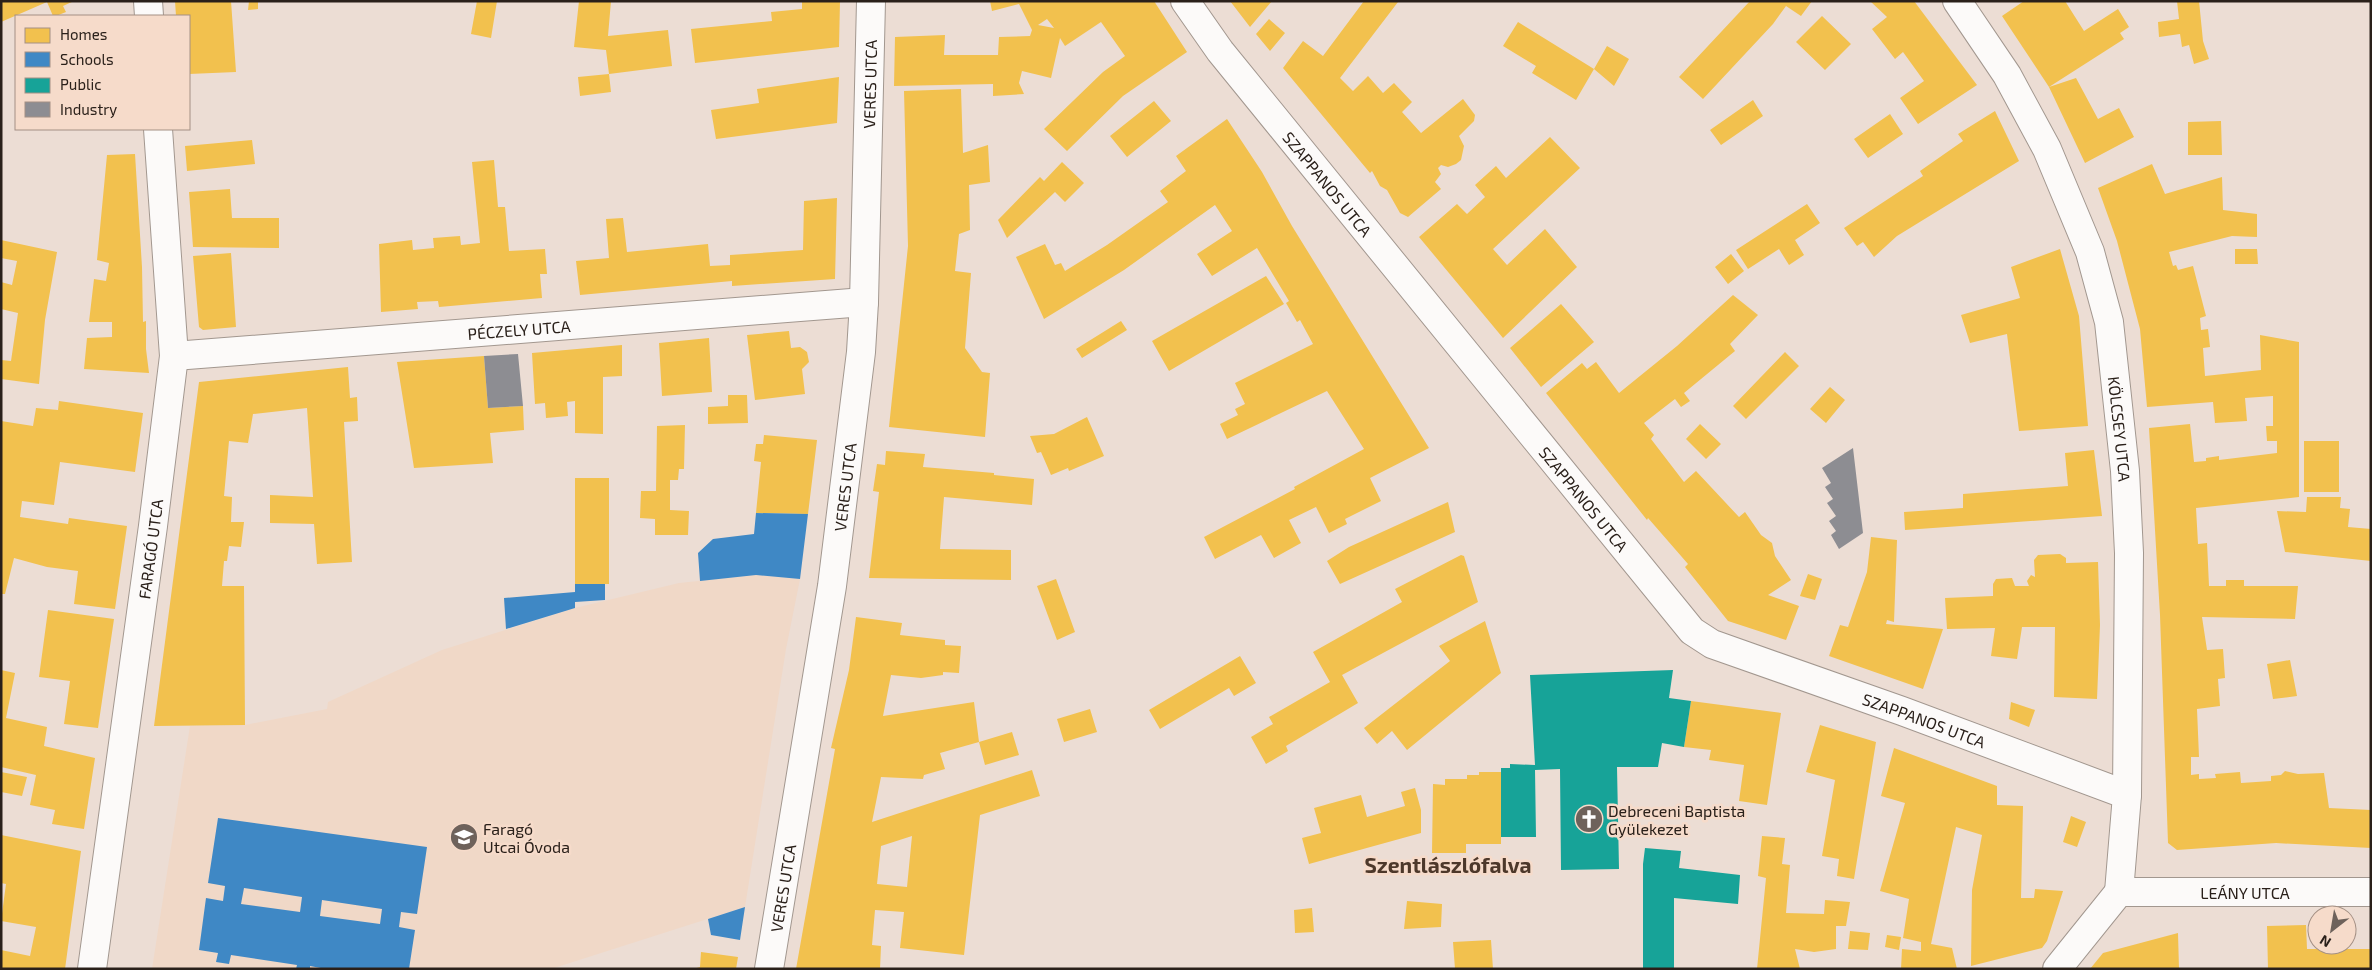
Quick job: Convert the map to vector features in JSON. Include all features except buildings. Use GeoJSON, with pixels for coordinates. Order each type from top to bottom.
{"type":"FeatureCollection","features":[{"type":"Feature","properties":{"kind":"street"},"geometry":{"type":"LineString","coordinates":[[148,1],[150,15]]}},
{"type":"Feature","properties":{"kind":"street","name":"VERES UTCA"},"geometry":{"type":"LineString","coordinates":[[769,969],[832,586],[861,352],[864,302],[871,1]]}},
{"type":"Feature","properties":{"kind":"street","name":"SZAPPANOS UTCA"},"geometry":{"type":"LineString","coordinates":[[1185,1],[1226,58],[1692,631],[1712,644],[1902,711],[2127,794]]}},
{"type":"Feature","properties":{"kind":"street","name":"KÖLCSEY UTCA"},"geometry":{"type":"LineString","coordinates":[[1957,1],[2007,75],[2047,149],[2078,219],[2101,286],[2110,331],[2128,513],[2127,794],[2119,892]]}},
{"type":"Feature","properties":{"kind":"street","name":"FARAGÓ UTCA"},"geometry":{"type":"LineString","coordinates":[[92,969],[153,526],[174,356],[158,130]]}},
{"type":"Feature","properties":{"kind":"street","name":"PÉCZELY UTCA"},"geometry":{"type":"LineString","coordinates":[[174,356],[864,302]]}},
{"type":"Feature","properties":{"kind":"street"},"geometry":{"type":"LineString","coordinates":[[2056,969],[2119,892]]}},
{"type":"Feature","properties":{"kind":"street","name":"LEÁNY UTCA"},"geometry":{"type":"LineString","coordinates":[[2119,892],[2371,892]]}},
{"type":"Feature","properties":{"kind":"shaded area","name":"Faragó Utcai Óvoda"},"geometry":{"type":"Polygon","coordinates":[[[756,575],[800,579],[786,649],[745,907],[551,969],[152,969],[190,726],[245,725],[327,709],[328,702],[442,650],[575,608],[679,583],[756,575]]]}},
{"type":"Feature","properties":{"kind":"place","name":"Debreceni Baptista Gyülekezet"},"geometry":{"type":"Point","coordinates":[1589,819]}},
{"type":"Feature","properties":{"kind":"place","name":"Faragó Utcai Óvoda"},"geometry":{"type":"Point","coordinates":[464,837]}},
{"type":"Feature","properties":{"kind":"district","name":"Szentlászlófalva"},"geometry":{"type":"Point","coordinates":[1448,864]}}]}
